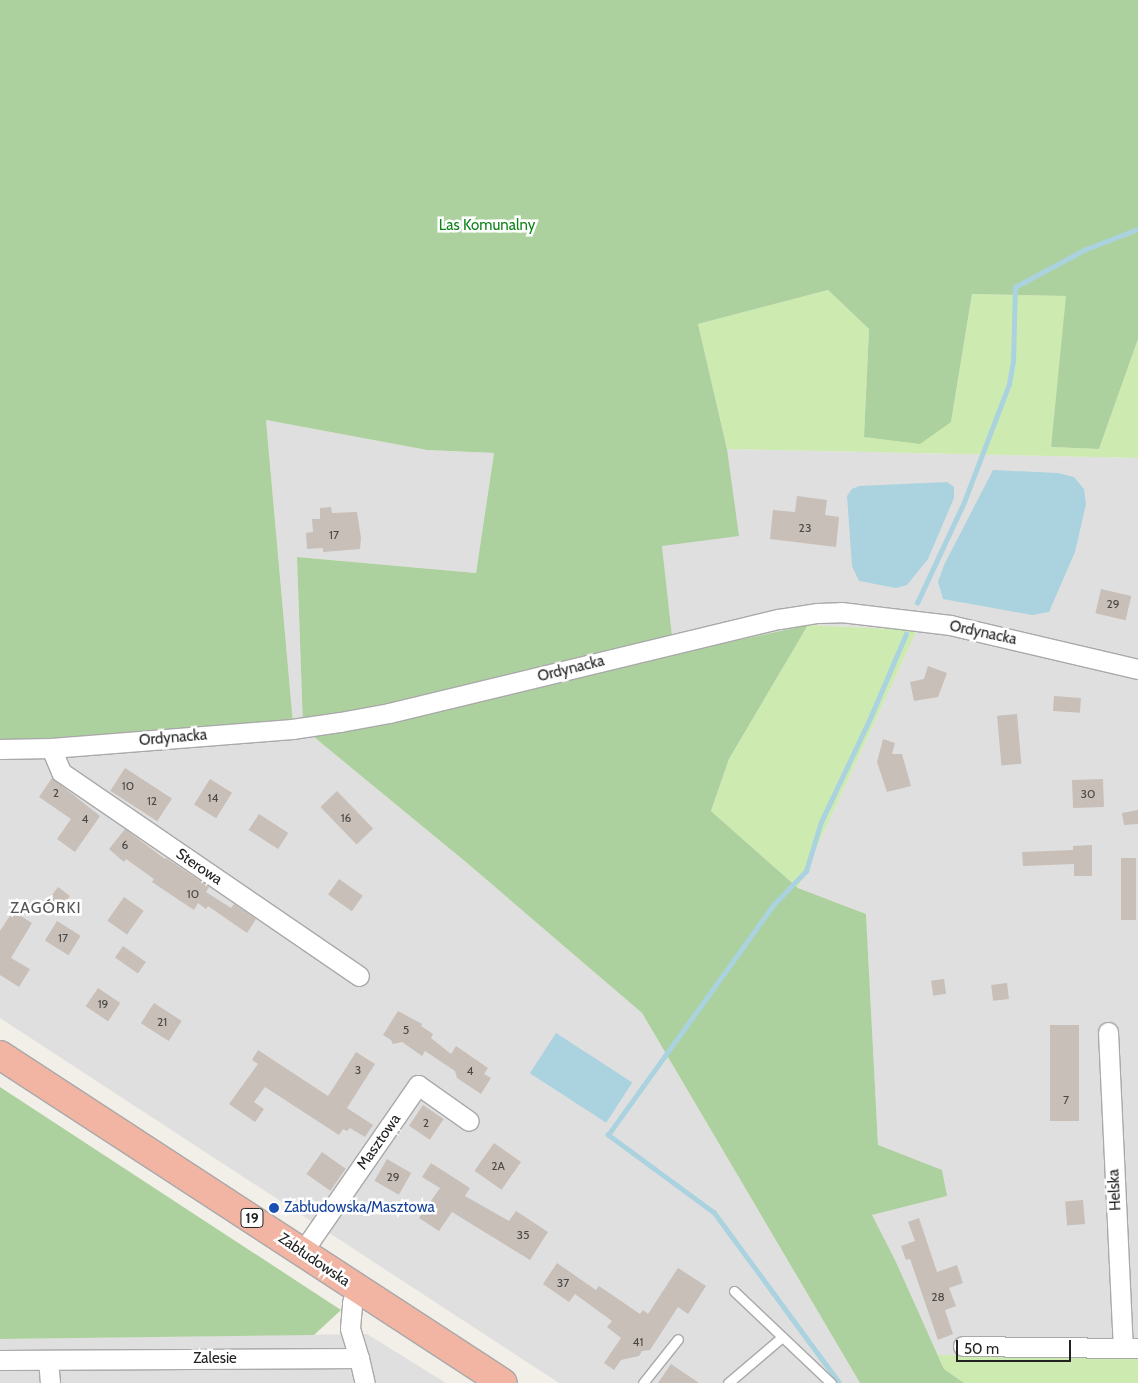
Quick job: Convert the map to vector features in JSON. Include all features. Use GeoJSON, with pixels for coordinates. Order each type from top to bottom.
{"type":"FeatureCollection","features":[{"type":"Feature","properties":{"kind":"highway","name":"Zabłudowska"},"geometry":{"type":"LineString","coordinates":[[0,1055],[503,1383]]}},
{"type":"Feature","properties":{"kind":"street","name":"Ordynacka"},"geometry":{"type":"LineString","coordinates":[[0,749],[51,748],[292,729],[340,722],[389,713],[779,619],[818,613],[840,612],[950,625],[1138,669]]}},
{"type":"Feature","properties":{"kind":"street","name":"Sterowa"},"geometry":{"type":"LineString","coordinates":[[51,748],[61,772],[359,976]]}},
{"type":"Feature","properties":{"kind":"street","name":"Helska"},"geometry":{"type":"LineString","coordinates":[[1108,1032],[1130,1348]]}},
{"type":"Feature","properties":{"kind":"street","name":"Masztowa"},"geometry":{"type":"LineString","coordinates":[[303,1252],[418,1085],[470,1121]]}},
{"type":"Feature","properties":{"kind":"street"},"geometry":{"type":"LineString","coordinates":[[356,1288],[352,1303],[350,1328],[365,1383]]}},
{"type":"Feature","properties":{"kind":"street"},"geometry":{"type":"LineString","coordinates":[[964,1346],[1130,1348]]}},
{"type":"Feature","properties":{"kind":"street","name":"Zalesie"},"geometry":{"type":"LineString","coordinates":[[0,1360],[359,1358]]}},
{"type":"Feature","properties":{"kind":"street"},"geometry":{"type":"LineString","coordinates":[[48,1360],[50,1383]]}},
{"type":"Feature","properties":{"kind":"lane"},"geometry":{"type":"LineString","coordinates":[[734,1291],[831,1383]]}},
{"type":"Feature","properties":{"kind":"lane"},"geometry":{"type":"LineString","coordinates":[[728,1383],[782,1337]]}},
{"type":"Feature","properties":{"kind":"lane"},"geometry":{"type":"LineString","coordinates":[[643,1383],[678,1338]]}},
{"type":"Feature","properties":{"kind":"shaded area"},"geometry":{"type":"Polygon","coordinates":[[[266,420],[427,450],[494,453],[476,573],[297,557],[303,728],[467,863],[642,1013],[860,1383],[559,1383],[0,1018],[0,742],[293,722],[266,420]]]}},
{"type":"Feature","properties":{"kind":"shaded area"},"geometry":{"type":"Polygon","coordinates":[[[727,449],[1138,458],[1138,1357],[938,1355],[872,1215],[946,1196],[878,1146],[866,914],[798,888],[917,630],[808,625],[674,655],[662,546],[727,449]]]}},
{"type":"Feature","properties":{"kind":"shaded area"},"geometry":{"type":"Polygon","coordinates":[[[367,1334],[446,1383],[0,1383],[0,1339],[367,1334]]]}},
{"type":"Feature","properties":{"kind":"green space","name":"Las Komunalny"},"geometry":{"type":"Polygon","coordinates":[[[0,0],[1138,0],[1138,339],[1099,449],[1051,447],[1066,296],[972,294],[951,422],[920,444],[864,437],[869,329],[828,290],[698,324],[727,449],[739,536],[662,546],[674,654],[808,625],[729,759],[711,811],[798,888],[866,914],[878,1145],[942,1170],[947,1196],[872,1215],[895,1260],[944,1369],[964,1383],[860,1383],[642,1013],[467,863],[303,728],[297,557],[476,573],[494,453],[427,450],[266,420],[293,723],[54,739],[0,739],[0,0]]]}},
{"type":"Feature","properties":{"kind":"green space"},"geometry":{"type":"Polygon","coordinates":[[[828,290],[869,329],[864,437],[951,422],[972,294],[1067,296],[1051,447],[1099,449],[1138,339],[1138,458],[727,449],[698,324],[828,290]]]}},
{"type":"Feature","properties":{"kind":"green space"},"geometry":{"type":"Polygon","coordinates":[[[808,625],[917,630],[798,888],[711,811],[729,759],[808,625]]]}},
{"type":"Feature","properties":{"kind":"green space"},"geometry":{"type":"Polygon","coordinates":[[[0,1087],[341,1310],[314,1335],[0,1339],[0,1087]]]}},
{"type":"Feature","properties":{"kind":"green space"},"geometry":{"type":"Polygon","coordinates":[[[938,1355],[1138,1357],[1138,1383],[964,1383],[944,1369],[938,1355]]]}},
{"type":"Feature","properties":{"kind":"water"},"geometry":{"type":"Polygon","coordinates":[[[993,470],[1058,473],[1074,477],[1084,489],[1086,504],[1075,552],[1049,612],[1032,615],[943,599],[938,582],[944,565],[993,470]]]}},
{"type":"Feature","properties":{"kind":"water"},"geometry":{"type":"Polygon","coordinates":[[[947,482],[954,487],[954,498],[928,559],[907,585],[896,588],[859,581],[852,566],[847,496],[852,489],[859,486],[947,482]]]}},
{"type":"Feature","properties":{"kind":"water"},"geometry":{"type":"Polygon","coordinates":[[[556,1033],[632,1083],[606,1123],[530,1073],[556,1033]]]}},
{"type":"Feature","properties":{"kind":"building"},"geometry":{"type":"Polygon","coordinates":[[[797,496],[827,500],[825,515],[839,517],[836,547],[770,539],[773,510],[795,512],[797,496]]]}},
{"type":"Feature","properties":{"kind":"building"},"geometry":{"type":"Polygon","coordinates":[[[331,507],[332,513],[357,512],[361,538],[360,549],[323,552],[323,548],[307,549],[306,533],[313,532],[312,519],[320,519],[320,508],[331,507]]]}},
{"type":"Feature","properties":{"kind":"building"},"geometry":{"type":"Polygon","coordinates":[[[1101,589],[1131,596],[1126,620],[1095,613],[1101,589]]]}},
{"type":"Feature","properties":{"kind":"building"},"geometry":{"type":"Polygon","coordinates":[[[928,666],[947,673],[938,697],[914,701],[910,682],[924,679],[928,666]]]}},
{"type":"Feature","properties":{"kind":"building"},"geometry":{"type":"Polygon","coordinates":[[[1054,696],[1081,698],[1080,713],[1053,711],[1054,696]]]}},
{"type":"Feature","properties":{"kind":"building"},"geometry":{"type":"Polygon","coordinates":[[[1017,714],[1021,764],[1001,766],[997,716],[1017,714]]]}},
{"type":"Feature","properties":{"kind":"building"},"geometry":{"type":"Polygon","coordinates":[[[883,739],[895,743],[892,754],[902,754],[911,786],[887,792],[877,762],[883,739]]]}},
{"type":"Feature","properties":{"kind":"building"},"geometry":{"type":"Polygon","coordinates":[[[125,768],[172,798],[157,821],[110,791],[125,768]]]}},
{"type":"Feature","properties":{"kind":"building"},"geometry":{"type":"Polygon","coordinates":[[[52,778],[100,816],[75,852],[57,839],[71,819],[39,797],[52,778]]]}},
{"type":"Feature","properties":{"kind":"building"},"geometry":{"type":"Polygon","coordinates":[[[210,779],[232,793],[216,818],[194,804],[210,779]]]}},
{"type":"Feature","properties":{"kind":"building"},"geometry":{"type":"Polygon","coordinates":[[[1103,779],[1104,807],[1073,808],[1072,780],[1103,779]]]}},
{"type":"Feature","properties":{"kind":"building"},"geometry":{"type":"Polygon","coordinates":[[[337,791],[373,828],[357,844],[320,807],[337,791]]]}},
{"type":"Feature","properties":{"kind":"building"},"geometry":{"type":"Polygon","coordinates":[[[1138,810],[1138,824],[1124,825],[1122,813],[1138,810]]]}},
{"type":"Feature","properties":{"kind":"building"},"geometry":{"type":"Polygon","coordinates":[[[259,814],[288,833],[278,849],[249,830],[259,814]]]}},
{"type":"Feature","properties":{"kind":"building"},"geometry":{"type":"Polygon","coordinates":[[[125,829],[165,859],[209,887],[206,892],[231,908],[234,904],[256,919],[247,933],[208,906],[206,909],[198,903],[194,910],[152,882],[154,879],[126,859],[124,862],[109,849],[125,829]]]}},
{"type":"Feature","properties":{"kind":"building"},"geometry":{"type":"Polygon","coordinates":[[[1092,845],[1092,876],[1074,876],[1074,864],[1023,866],[1022,852],[1073,850],[1073,846],[1092,845]]]}},
{"type":"Feature","properties":{"kind":"building"},"geometry":{"type":"Polygon","coordinates":[[[1121,858],[1136,858],[1136,920],[1121,920],[1121,858]]]}},
{"type":"Feature","properties":{"kind":"building"},"geometry":{"type":"Polygon","coordinates":[[[339,879],[363,896],[352,911],[328,895],[339,879]]]}},
{"type":"Feature","properties":{"kind":"building"},"geometry":{"type":"Polygon","coordinates":[[[58,887],[70,896],[59,911],[47,902],[58,887]]]}},
{"type":"Feature","properties":{"kind":"building"},"geometry":{"type":"Polygon","coordinates":[[[124,897],[144,911],[127,935],[107,921],[124,897]]]}},
{"type":"Feature","properties":{"kind":"building"},"geometry":{"type":"Polygon","coordinates":[[[13,911],[32,923],[11,958],[30,969],[19,987],[0,975],[0,931],[13,911]]]}},
{"type":"Feature","properties":{"kind":"building"},"geometry":{"type":"Polygon","coordinates":[[[57,921],[81,936],[69,955],[45,941],[57,921]]]}},
{"type":"Feature","properties":{"kind":"building"},"geometry":{"type":"Polygon","coordinates":[[[123,946],[146,962],[138,974],[115,957],[123,946]]]}},
{"type":"Feature","properties":{"kind":"building"},"geometry":{"type":"Polygon","coordinates":[[[944,979],[946,994],[933,996],[931,981],[944,979]]]}},
{"type":"Feature","properties":{"kind":"building"},"geometry":{"type":"Polygon","coordinates":[[[1007,983],[1009,999],[993,1001],[991,985],[1007,983]]]}},
{"type":"Feature","properties":{"kind":"building"},"geometry":{"type":"Polygon","coordinates":[[[98,988],[120,1003],[108,1021],[86,1006],[98,988]]]}},
{"type":"Feature","properties":{"kind":"building"},"geometry":{"type":"Polygon","coordinates":[[[154,1003],[182,1021],[169,1041],[141,1023],[154,1003]]]}},
{"type":"Feature","properties":{"kind":"building"},"geometry":{"type":"Polygon","coordinates":[[[398,1011],[422,1024],[421,1026],[433,1034],[431,1038],[451,1054],[456,1046],[488,1068],[484,1074],[491,1078],[481,1094],[457,1078],[455,1071],[425,1051],[422,1056],[402,1042],[393,1044],[391,1040],[383,1035],[398,1011]]]}},
{"type":"Feature","properties":{"kind":"building"},"geometry":{"type":"Polygon","coordinates":[[[1050,1025],[1079,1025],[1079,1121],[1050,1121],[1050,1025]]]}},
{"type":"Feature","properties":{"kind":"building"},"geometry":{"type":"Polygon","coordinates":[[[258,1050],[328,1096],[356,1052],[375,1064],[347,1108],[373,1125],[365,1137],[350,1128],[347,1131],[343,1129],[339,1135],[265,1087],[254,1102],[264,1109],[255,1122],[229,1104],[258,1064],[252,1060],[258,1050]]]}},
{"type":"Feature","properties":{"kind":"building"},"geometry":{"type":"Polygon","coordinates":[[[423,1105],[444,1119],[430,1140],[409,1126],[423,1105]]]}},
{"type":"Feature","properties":{"kind":"building"},"geometry":{"type":"Polygon","coordinates":[[[494,1143],[521,1162],[502,1190],[474,1171],[494,1143]]]}},
{"type":"Feature","properties":{"kind":"building"},"geometry":{"type":"Polygon","coordinates":[[[322,1152],[346,1169],[330,1191],[307,1174],[322,1152]]]}},
{"type":"Feature","properties":{"kind":"building"},"geometry":{"type":"Polygon","coordinates":[[[387,1159],[411,1173],[399,1195],[375,1181],[387,1159]]]}},
{"type":"Feature","properties":{"kind":"building"},"geometry":{"type":"Polygon","coordinates":[[[431,1163],[470,1188],[465,1196],[509,1221],[516,1211],[548,1232],[530,1260],[452,1212],[439,1231],[419,1218],[440,1188],[422,1177],[431,1163]]]}},
{"type":"Feature","properties":{"kind":"building"},"geometry":{"type":"Polygon","coordinates":[[[1083,1200],[1085,1224],[1067,1225],[1065,1202],[1083,1200]]]}},
{"type":"Feature","properties":{"kind":"building"},"geometry":{"type":"Polygon","coordinates":[[[919,1218],[937,1272],[957,1265],[963,1283],[949,1288],[956,1306],[945,1310],[953,1334],[938,1340],[910,1259],[906,1260],[901,1246],[915,1241],[908,1222],[919,1218]]]}},
{"type":"Feature","properties":{"kind":"building"},"geometry":{"type":"Polygon","coordinates":[[[557,1263],[596,1290],[599,1286],[640,1314],[643,1310],[648,1314],[678,1268],[706,1286],[688,1314],[678,1307],[650,1350],[642,1351],[639,1356],[621,1360],[614,1370],[604,1363],[621,1338],[607,1327],[612,1321],[575,1294],[569,1302],[543,1284],[557,1263]]]}},
{"type":"Feature","properties":{"kind":"building"},"geometry":{"type":"Polygon","coordinates":[[[671,1364],[699,1383],[658,1383],[671,1364]]]}},
{"type":"Feature","properties":{"kind":"waterway"},"geometry":{"type":"LineString","coordinates":[[917,603],[964,502],[1009,384],[1013,362],[1015,287],[1086,249],[1138,229]]}},
{"type":"Feature","properties":{"kind":"waterway"},"geometry":{"type":"LineString","coordinates":[[839,1383],[714,1213],[608,1135],[775,903],[806,871],[821,822],[871,716],[906,634]]}},
{"type":"Feature","properties":{"kind":"place","name":"Zabłudowska/Masztowa"},"geometry":{"type":"Point","coordinates":[274,1208]}},
{"type":"Feature","properties":{"kind":"district","name":"ZAGÓRKI"},"geometry":{"type":"Point","coordinates":[46,908]}}]}
